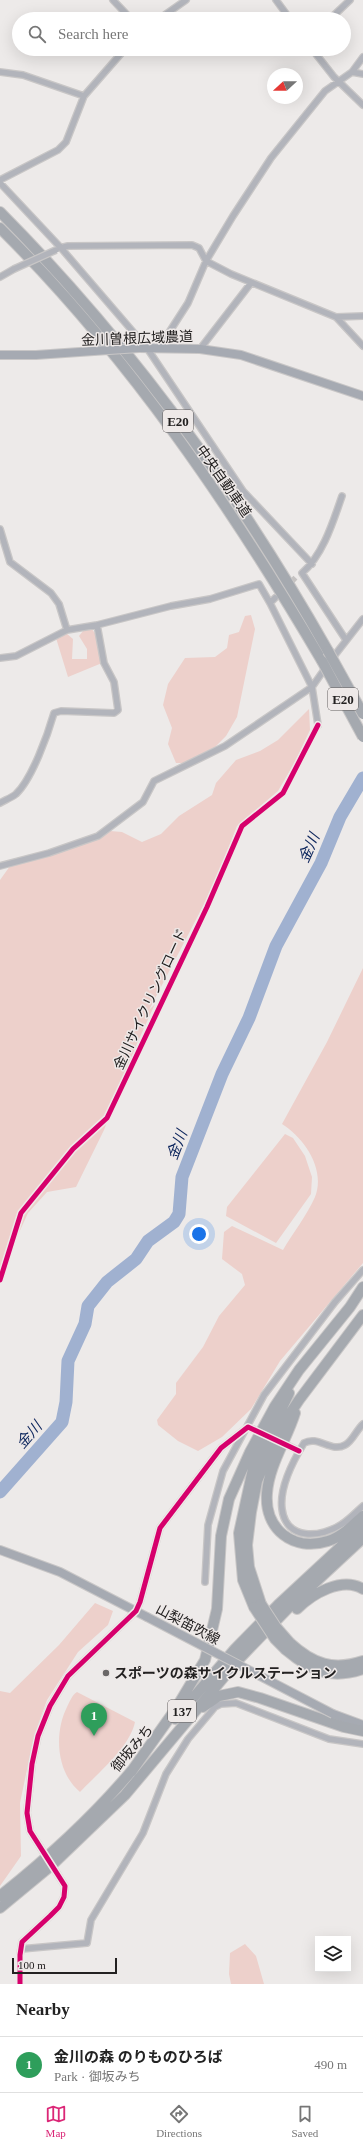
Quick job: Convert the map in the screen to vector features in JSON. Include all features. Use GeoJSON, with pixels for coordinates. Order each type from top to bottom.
{"type":"FeatureCollection","features":[{"type":"Feature","properties":{"kind":"highway","name":"中央自動車道"},"geometry":{"type":"LineString","coordinates":[[0,212],[69,286],[128,356],[231,494],[295,592],[363,714]]}},
{"type":"Feature","properties":{"kind":"highway","name":"中央自動車道"},"geometry":{"type":"LineString","coordinates":[[0,228],[60,292],[120,362],[222,500],[284,596],[322,661],[363,737]]}},
{"type":"Feature","properties":{"kind":"highway"},"geometry":{"type":"LineString","coordinates":[[131,1772],[175,1710],[205,1660],[217,1609],[221,1536],[229,1499],[250,1452],[274,1406],[299,1370],[350,1307],[363,1288]]}},
{"type":"Feature","properties":{"kind":"highway"},"geometry":{"type":"LineString","coordinates":[[350,1307],[363,1298]]}},
{"type":"Feature","properties":{"kind":"highway"},"geometry":{"type":"LineString","coordinates":[[258,1606],[249,1567],[247,1545],[257,1481],[279,1430],[299,1400],[362,1318]]}},
{"type":"Feature","properties":{"kind":"highway"},"geometry":{"type":"LineString","coordinates":[[299,1370],[253,1469],[239,1533],[240,1563],[243,1580],[258,1606],[276,1627],[288,1647],[300,1662],[314,1669],[331,1674],[348,1674],[363,1669]]}},
{"type":"Feature","properties":{"kind":"highway"},"geometry":{"type":"LineString","coordinates":[[299,1400],[291,1424],[273,1466],[267,1492],[267,1508],[273,1525],[285,1537],[302,1543],[328,1541],[347,1525],[363,1516]]}},
{"type":"Feature","properties":{"kind":"highway","name":"御坂みち"},"geometry":{"type":"LineString","coordinates":[[0,1896],[49,1862],[131,1772],[234,1649],[278,1605],[363,1526]]}},
{"type":"Feature","properties":{"kind":"highway","name":"御坂みち"},"geometry":{"type":"LineString","coordinates":[[0,1908],[49,1862],[125,1795],[251,1647],[294,1602],[363,1538]]}},
{"type":"Feature","properties":{"kind":"highway"},"geometry":{"type":"LineString","coordinates":[[251,1647],[272,1632],[302,1604],[316,1594],[336,1586],[358,1586],[363,1589]]}},
{"type":"Feature","properties":{"kind":"highway"},"geometry":{"type":"LineString","coordinates":[[288,1647],[333,1666],[349,1666],[363,1661]]}},
{"type":"Feature","properties":{"kind":"highway"},"geometry":{"type":"LineString","coordinates":[[188,1720],[208,1702],[219,1696],[238,1692],[260,1698],[344,1727],[363,1731]]}},
{"type":"Feature","properties":{"kind":"main road","name":"金川曽根広域農道"},"geometry":{"type":"LineString","coordinates":[[0,354],[36,355],[143,348],[200,349],[242,355],[363,396]]}},
{"type":"Feature","properties":{"kind":"main road","name":"山梨笛吹線"},"geometry":{"type":"LineString","coordinates":[[0,1550],[60,1572],[115,1599],[333,1714],[363,1725]]}},
{"type":"Feature","properties":{"kind":"street"},"geometry":{"type":"LineString","coordinates":[[113,0],[125,12]]}},
{"type":"Feature","properties":{"kind":"street"},"geometry":{"type":"LineString","coordinates":[[169,12],[186,0]]}},
{"type":"Feature","properties":{"kind":"street"},"geometry":{"type":"LineString","coordinates":[[276,0],[285,12]]}},
{"type":"Feature","properties":{"kind":"street"},"geometry":{"type":"LineString","coordinates":[[337,12],[350,0]]}},
{"type":"Feature","properties":{"kind":"street"},"geometry":{"type":"LineString","coordinates":[[119,56],[84,96],[66,142],[58,150],[0,182],[143,348],[243,490],[312,564]]}},
{"type":"Feature","properties":{"kind":"street"},"geometry":{"type":"LineString","coordinates":[[318,56],[334,77],[363,105]]}},
{"type":"Feature","properties":{"kind":"street"},"geometry":{"type":"LineString","coordinates":[[159,348],[188,303],[206,261],[271,158],[325,91],[340,82],[352,72],[363,57]]}},
{"type":"Feature","properties":{"kind":"street"},"geometry":{"type":"LineString","coordinates":[[0,72],[23,75],[84,96]]}},
{"type":"Feature","properties":{"kind":"street"},"geometry":{"type":"LineString","coordinates":[[352,72],[363,74]]}},
{"type":"Feature","properties":{"kind":"street"},"geometry":{"type":"LineString","coordinates":[[0,277],[58,249],[131,244],[192,245],[199,248],[206,261],[251,283],[336,317],[363,316]]}},
{"type":"Feature","properties":{"kind":"street"},"geometry":{"type":"LineString","coordinates":[[200,349],[251,283]]}},
{"type":"Feature","properties":{"kind":"street"},"geometry":{"type":"LineString","coordinates":[[336,317],[363,346]]}},
{"type":"Feature","properties":{"kind":"street"},"geometry":{"type":"LineString","coordinates":[[296,577],[312,564],[333,522],[342,496]]}},
{"type":"Feature","properties":{"kind":"street"},"geometry":{"type":"LineString","coordinates":[[0,529],[10,562],[51,593],[59,604],[67,630]]}},
{"type":"Feature","properties":{"kind":"street"},"geometry":{"type":"LineString","coordinates":[[302,573],[346,640]]}},
{"type":"Feature","properties":{"kind":"street"},"geometry":{"type":"LineString","coordinates":[[0,658],[16,656],[67,630],[97,626],[171,606],[210,599],[259,584],[312,687],[318,726]]}},
{"type":"Feature","properties":{"kind":"street"},"geometry":{"type":"LineString","coordinates":[[270,603],[275,598]]}},
{"type":"Feature","properties":{"kind":"street"},"geometry":{"type":"LineString","coordinates":[[0,866],[49,853],[98,836],[143,802],[154,781],[224,746],[312,687],[363,619]]}},
{"type":"Feature","properties":{"kind":"street"},"geometry":{"type":"LineString","coordinates":[[0,804],[16,793],[25,781],[48,733],[54,713],[61,711],[114,713],[118,710],[114,682],[104,663],[97,626]]}},
{"type":"Feature","properties":{"kind":"street"},"geometry":{"type":"LineString","coordinates":[[205,1582],[208,1525],[223,1471],[250,1428],[264,1395],[335,1302],[363,1270]]}},
{"type":"Feature","properties":{"kind":"street"},"geometry":{"type":"LineString","coordinates":[[363,1424],[347,1445],[337,1448],[315,1440],[308,1440],[304,1443],[289,1474],[282,1494],[281,1508],[289,1527],[304,1535],[330,1531],[347,1525],[363,1506]]}},
{"type":"Feature","properties":{"kind":"street"},"geometry":{"type":"LineString","coordinates":[[20,1984],[22,1942],[59,1907],[64,1897],[65,1886],[30,1831],[27,1813],[32,1764],[38,1736],[50,1706],[68,1676],[136,1610],[140,1602],[160,1528],[220,1448],[250,1428]]}},
{"type":"Feature","properties":{"kind":"street"},"geometry":{"type":"LineString","coordinates":[[287,1445],[299,1451]]}},
{"type":"Feature","properties":{"kind":"street"},"geometry":{"type":"LineString","coordinates":[[21,1949],[87,1944],[90,1920],[143,1832],[166,1774],[188,1739],[215,1707],[225,1703],[236,1703],[329,1739],[363,1744]]}},
{"type":"Feature","properties":{"kind":"shaded area"},"geometry":{"type":"Polygon","coordinates":[[[251,615],[255,629],[237,717],[226,736],[215,747],[183,763],[176,763],[168,744],[172,728],[163,705],[168,684],[185,658],[215,657],[227,648],[229,635],[239,632],[245,616],[251,615]]]}},
{"type":"Feature","properties":{"kind":"shaded area"},"geometry":{"type":"Polygon","coordinates":[[[92,629],[96,635],[102,663],[68,677],[56,638],[66,633],[73,639],[72,659],[87,659],[87,649],[79,636],[83,631],[92,629]]]}},
{"type":"Feature","properties":{"kind":"shaded area"},"geometry":{"type":"Polygon","coordinates":[[[309,709],[310,730],[295,762],[278,791],[237,826],[215,883],[149,1010],[155,1004],[135,1048],[104,1130],[76,1187],[47,1192],[28,1213],[0,1274],[0,880],[10,866],[43,851],[62,852],[110,831],[122,832],[142,842],[161,834],[179,816],[212,795],[216,783],[236,760],[260,751],[278,740],[309,709]]]}},
{"type":"Feature","properties":{"kind":"shaded area"},"geometry":{"type":"Polygon","coordinates":[[[363,968],[363,1263],[280,1361],[251,1409],[222,1437],[198,1451],[178,1441],[158,1425],[157,1420],[176,1394],[176,1383],[203,1347],[219,1316],[245,1285],[242,1274],[222,1259],[224,1232],[232,1226],[283,1250],[312,1204],[318,1186],[318,1176],[315,1165],[311,1155],[298,1137],[282,1124],[327,1042],[363,968]]]}},
{"type":"Feature","properties":{"kind":"shaded area"},"geometry":{"type":"Polygon","coordinates":[[[285,1134],[293,1138],[305,1156],[312,1177],[311,1194],[276,1243],[226,1216],[227,1207],[285,1134]]]}},
{"type":"Feature","properties":{"kind":"shaded area"},"geometry":{"type":"Polygon","coordinates":[[[95,1603],[113,1611],[108,1625],[78,1652],[47,1700],[34,1736],[20,1803],[21,1856],[0,1886],[0,1691],[10,1693],[59,1645],[95,1603]]]}},
{"type":"Feature","properties":{"kind":"shaded area"},"geometry":{"type":"Polygon","coordinates":[[[77,1692],[135,1722],[127,1741],[120,1750],[104,1769],[80,1792],[72,1784],[66,1774],[62,1763],[59,1740],[63,1717],[71,1698],[77,1692]]]}},
{"type":"Feature","properties":{"kind":"shaded area"},"geometry":{"type":"Polygon","coordinates":[[[245,1944],[256,1956],[264,1984],[231,1984],[229,1974],[230,1953],[245,1944]]]}},
{"type":"Feature","properties":{"kind":"waterway","name":"金川"},"geometry":{"type":"LineString","coordinates":[[0,1492],[62,1422],[66,1402],[68,1361],[85,1324],[88,1306],[107,1282],[136,1259],[148,1241],[174,1222],[179,1214],[182,1177],[222,1074],[249,1018],[276,946],[321,863],[340,817],[363,778]]}},
{"type":"Feature","properties":{"kind":"tunnel"},"geometry":{"type":"LineString","coordinates":[[280,594],[296,577]]}},
{"type":"Feature","properties":{"kind":"cycle path","name":"金川サイクリングロード"},"geometry":{"type":"LineString","coordinates":[[0,1280],[21,1213],[73,1149],[107,1118],[207,907],[242,826],[283,793],[318,725]]}},
{"type":"Feature","properties":{"kind":"cycle path"},"geometry":{"type":"LineString","coordinates":[[20,1984],[20,1955],[22,1942],[59,1907],[64,1897],[65,1886],[30,1831],[27,1813],[32,1764],[38,1736],[50,1706],[68,1676],[136,1611],[140,1602],[160,1528],[221,1448],[248,1427],[299,1451]]}},
{"type":"Feature","properties":{"kind":"place","name":"スポーツの森サイクルステーション"},"geometry":{"type":"Point","coordinates":[106,1673]}},
{"type":"Feature","properties":{"kind":"place","name":"金川の森 のりものひろば"},"geometry":{"type":"Point","coordinates":[94,1736]}}]}
